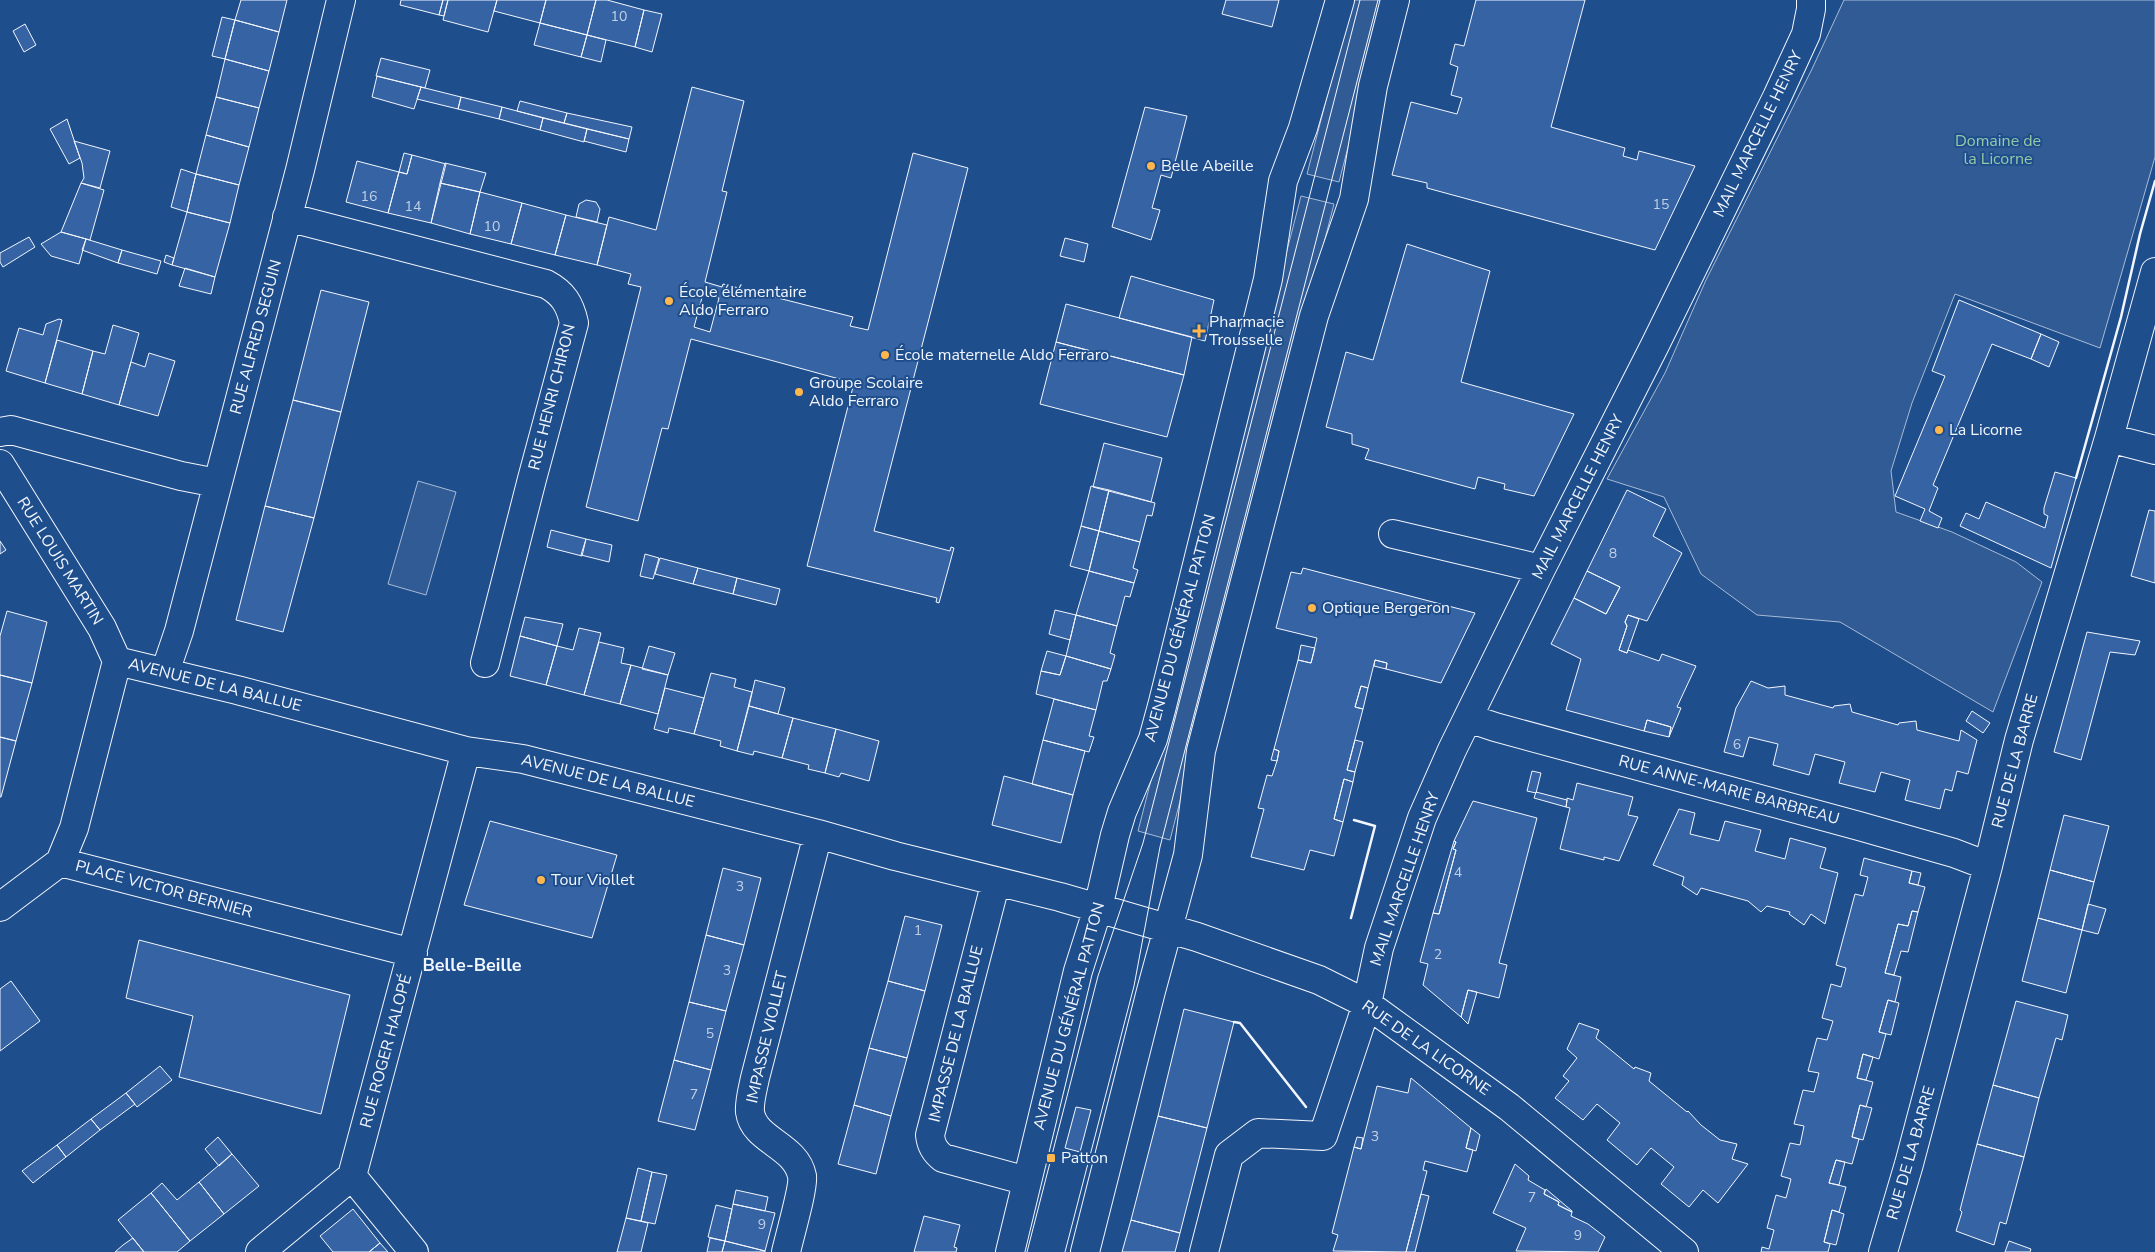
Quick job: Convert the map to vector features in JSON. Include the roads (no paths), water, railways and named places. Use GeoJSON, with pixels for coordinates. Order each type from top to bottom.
{"type":"FeatureCollection","features":[{"type":"Feature","properties":{"kind":"street","name":"RUE ALFRED SEGUIN"},"geometry":{"type":"LineString","coordinates":[[165,672],[179,631],[287,217],[341,0]]}},
{"type":"Feature","properties":{"kind":"street","name":"AVENUE DU GÉNÉRAL PATTON"},"geometry":{"type":"LineString","coordinates":[[1010,1252],[1078,971],[1098,908],[1122,812],[1153,739],[1160,714],[1268,279],[1284,181],[1303,128],[1340,0]]}},
{"type":"Feature","properties":{"kind":"street"},"geometry":{"type":"LineString","coordinates":[[1085,1252],[1188,855],[1201,751],[1314,316],[1354,198],[1373,86],[1395,0]]}},
{"type":"Feature","properties":{"kind":"street","name":"MAIL MARCELLE HENRY"},"geometry":{"type":"LineString","coordinates":[[1204,1252],[1229,1155],[1258,1133],[1323,1136],[1367,1004],[1379,948],[1422,818],[1468,718],[1541,569],[1655,345],[1777,97],[1806,34],[1811,0]]}},
{"type":"Feature","properties":{"kind":"street","name":"RUE HENRI CHIRON"},"geometry":{"type":"LineString","coordinates":[[287,217],[546,284],[556,289],[564,297],[571,309],[574,323],[485,663]]}},
{"type":"Feature","properties":{"kind":"street","name":"RUE DE LA BARRE"},"geometry":{"type":"LineString","coordinates":[[1883,1252],[1909,1164],[1988,866],[2019,740],[2109,438],[2155,272]]}},
{"type":"Feature","properties":{"kind":"street"},"geometry":{"type":"LineString","coordinates":[[0,432],[11,430],[181,476],[217,483]]}},
{"type":"Feature","properties":{"kind":"street"},"geometry":{"type":"LineString","coordinates":[[2109,438],[2155,450]]}},
{"type":"Feature","properties":{"kind":"street","name":"RUE LOUIS MARTIN"},"geometry":{"type":"LineString","coordinates":[[0,464],[102,628],[117,661]]}},
{"type":"Feature","properties":{"kind":"street"},"geometry":{"type":"LineString","coordinates":[[1393,534],[1541,569]]}},
{"type":"Feature","properties":{"kind":"street","name":"AVENUE DE LA BALLUE"},"geometry":{"type":"LineString","coordinates":[[117,661],[466,751],[524,759],[1098,908]]}},
{"type":"Feature","properties":{"kind":"street","name":"PLACE VICTOR BERNIER"},"geometry":{"type":"LineString","coordinates":[[117,661],[74,828],[60,862],[413,953]]}},
{"type":"Feature","properties":{"kind":"street","name":"RUE ANNE-MARIE BARBREAU"},"geometry":{"type":"LineString","coordinates":[[1468,718],[1954,853],[1988,866]]}},
{"type":"Feature","properties":{"kind":"street","name":"RUE ROGER HALOPÉ"},"geometry":{"type":"LineString","coordinates":[[352,1176],[466,751]]}},
{"type":"Feature","properties":{"kind":"street","name":"IMPASSE VIOLLET"},"geometry":{"type":"LineString","coordinates":[[786,1252],[802,1179],[799,1164],[788,1152],[758,1130],[750,1113],[755,1078],[818,834]]}},
{"type":"Feature","properties":{"kind":"street"},"geometry":{"type":"LineString","coordinates":[[0,907],[60,862]]}},
{"type":"Feature","properties":{"kind":"street","name":"IMPASSE DE LA BALLUE"},"geometry":{"type":"LineString","coordinates":[[996,881],[930,1135],[933,1148],[943,1158],[1027,1181]]}},
{"type":"Feature","properties":{"kind":"street","name":"RUE DE LA LICORNE"},"geometry":{"type":"LineString","coordinates":[[1098,908],[1197,937],[1318,980],[1367,1004],[1509,1107],[1673,1248]]}},
{"type":"Feature","properties":{"kind":"street"},"geometry":{"type":"LineString","coordinates":[[260,1252],[352,1176],[414,1252]]}},
{"type":"Feature","properties":{"kind":"tram line"},"geometry":{"type":"LineString","coordinates":[[1027,1252],[1098,976],[1143,843],[1360,0]]}},
{"type":"Feature","properties":{"kind":"tram line"},"geometry":{"type":"LineString","coordinates":[[1065,1252],[1134,986],[1160,847],[1378,0]]}},
{"type":"Feature","properties":{"kind":"place","name":"Belle Abeille"},"geometry":{"type":"Point","coordinates":[1151,166]}},
{"type":"Feature","properties":{"kind":"place","name":"École élémentaire Aldo Ferraro"},"geometry":{"type":"Point","coordinates":[669,301]}},
{"type":"Feature","properties":{"kind":"place","name":"Pharmacie Trousselle"},"geometry":{"type":"Point","coordinates":[1199,331]}},
{"type":"Feature","properties":{"kind":"place","name":"École maternelle Aldo Ferraro"},"geometry":{"type":"Point","coordinates":[885,355]}},
{"type":"Feature","properties":{"kind":"place","name":"Groupe Scolaire Aldo Ferraro"},"geometry":{"type":"Point","coordinates":[799,392]}},
{"type":"Feature","properties":{"kind":"place","name":"La Licorne"},"geometry":{"type":"Point","coordinates":[1939,430]}},
{"type":"Feature","properties":{"kind":"place","name":"Optique Bergeron"},"geometry":{"type":"Point","coordinates":[1312,608]}},
{"type":"Feature","properties":{"kind":"place","name":"Tour Viollet"},"geometry":{"type":"Point","coordinates":[541,880]}},
{"type":"Feature","properties":{"kind":"place","name":"Patton"},"geometry":{"type":"Point","coordinates":[1051,1158]}},
{"type":"Feature","properties":{"kind":"district","name":"Belle-Beille"},"geometry":{"type":"Point","coordinates":[472,965]}},
{"type":"Feature","properties":{"kind":"park label","name":"Domaine de la Licorne"},"geometry":{"type":"Point","coordinates":[1998,150]}}]}
